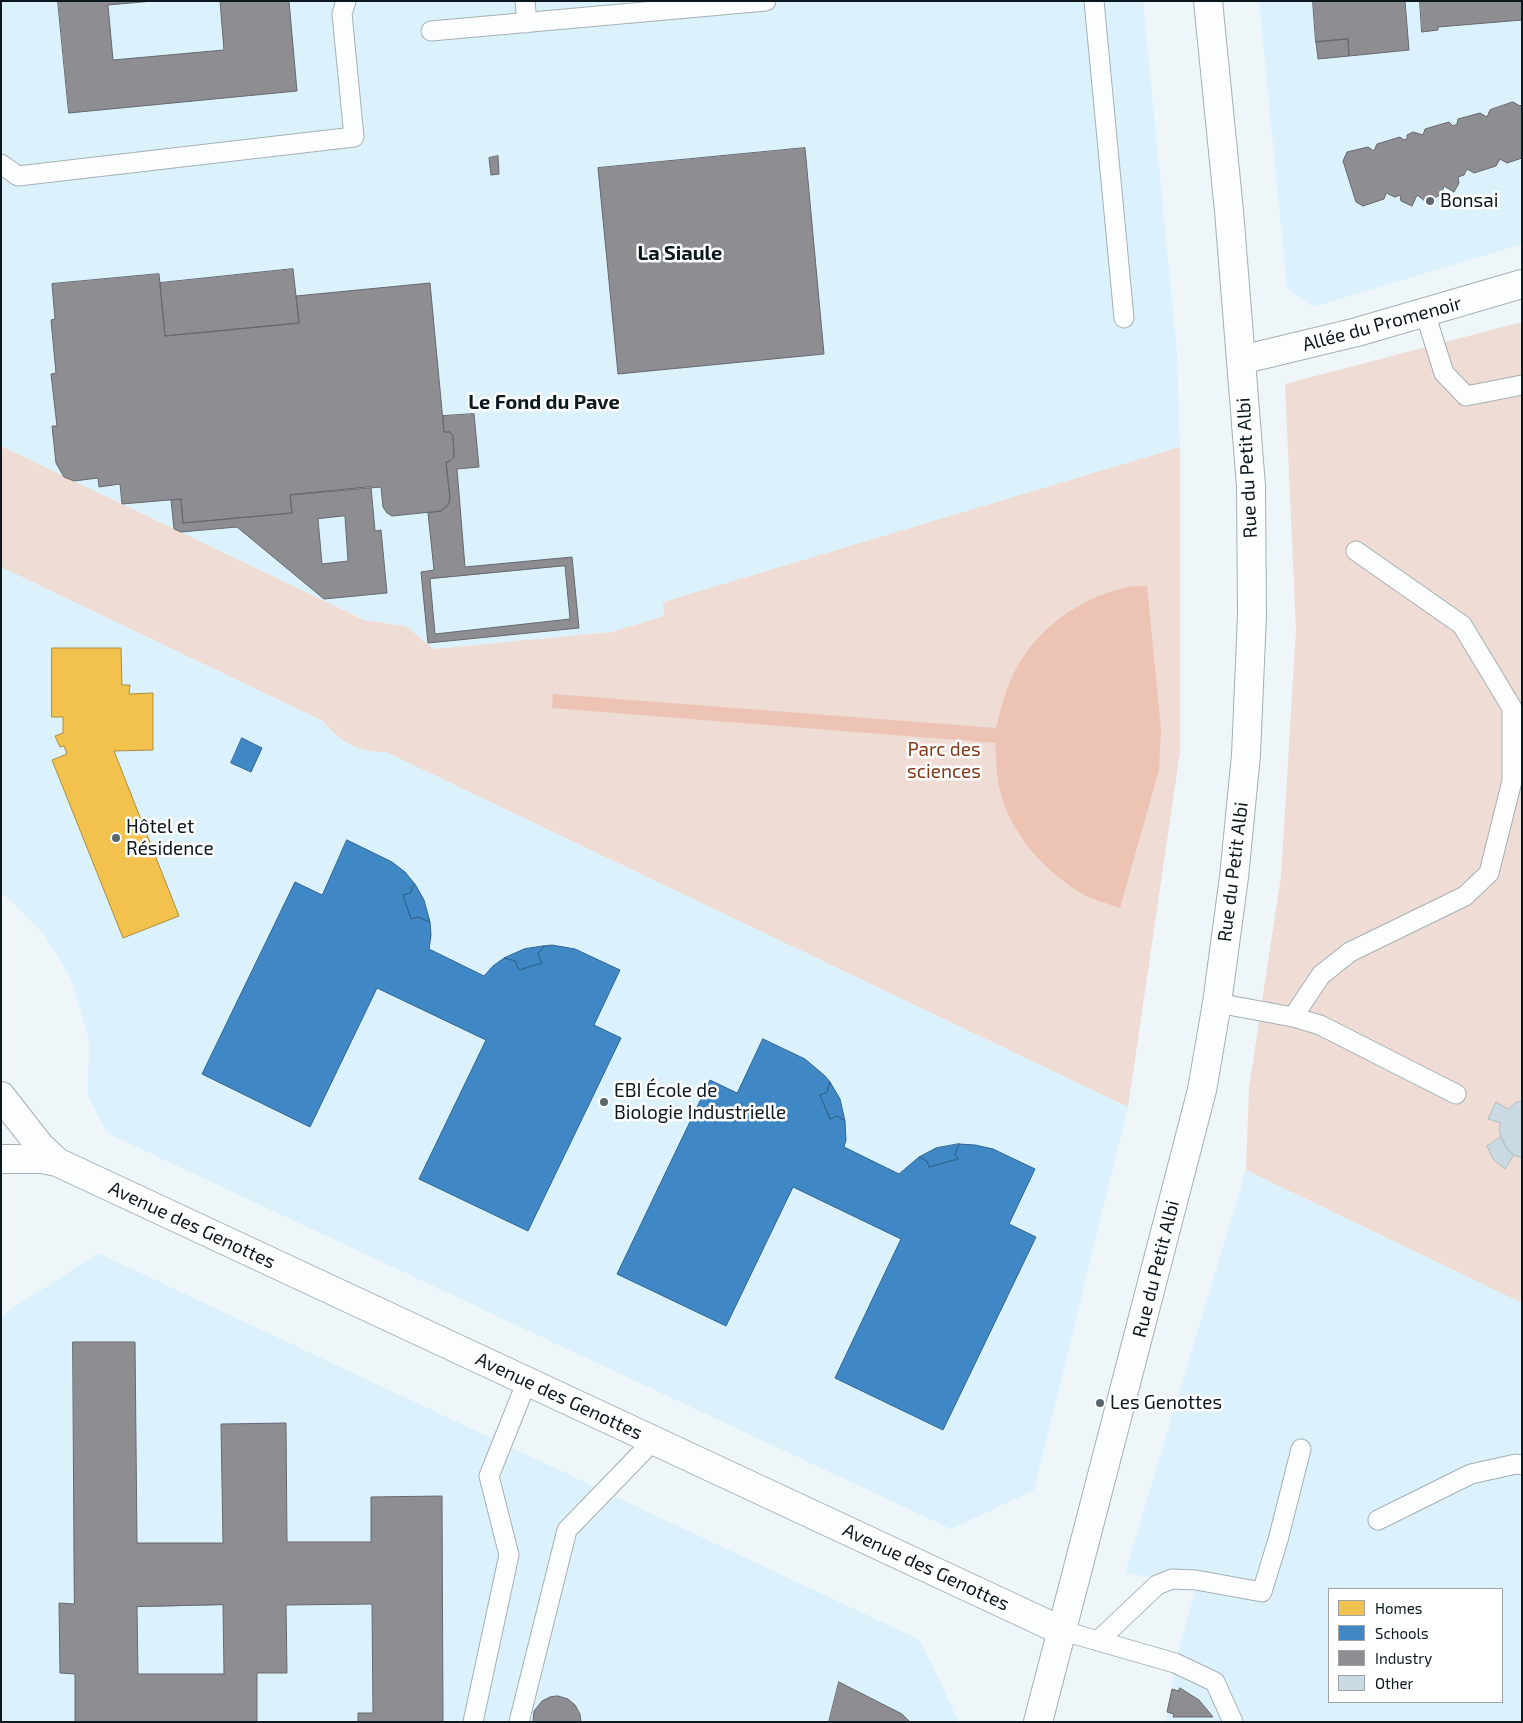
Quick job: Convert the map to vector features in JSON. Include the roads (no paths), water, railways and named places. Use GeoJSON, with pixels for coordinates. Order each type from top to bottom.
{"type":"FeatureCollection","features":[{"type":"Feature","properties":{"kind":"street","name":"Rue du Petit Albi"},"geometry":{"type":"LineString","coordinates":[[1038,1722],[1060,1630],[1119,1416],[1200,1099],[1217,1004],[1234,877],[1246,755],[1252,615],[1251,496],[1229,211],[1208,1]]}},
{"type":"Feature","properties":{"kind":"street","name":"Allée du Promenoir"},"geometry":{"type":"LineString","coordinates":[[1241,360],[1358,332],[1522,284]]}},
{"type":"Feature","properties":{"kind":"street","name":"Avenue des Genottes"},"geometry":{"type":"LineString","coordinates":[[1,1096],[40,1146],[57,1162]]}},
{"type":"Feature","properties":{"kind":"street","name":"Avenue des Genottes"},"geometry":{"type":"LineString","coordinates":[[1,1159],[42,1159],[57,1162],[1060,1630]]}},
{"type":"Feature","properties":{"kind":"lane"},"geometry":{"type":"LineString","coordinates":[[1,164],[18,176],[354,137],[342,14],[346,1]]}},
{"type":"Feature","properties":{"kind":"lane"},"geometry":{"type":"LineString","coordinates":[[525,1],[527,23]]}},
{"type":"Feature","properties":{"kind":"lane"},"geometry":{"type":"LineString","coordinates":[[432,31],[766,1]]}},
{"type":"Feature","properties":{"kind":"lane"},"geometry":{"type":"LineString","coordinates":[[1094,1],[1124,318]]}},
{"type":"Feature","properties":{"kind":"lane"},"geometry":{"type":"LineString","coordinates":[[1425,312],[1444,373],[1466,396],[1522,385]]}},
{"type":"Feature","properties":{"kind":"lane"},"geometry":{"type":"LineString","coordinates":[[1293,1017],[1321,975],[1350,952],[1465,896],[1489,873],[1512,780],[1512,708],[1462,625],[1356,550]]}},
{"type":"Feature","properties":{"kind":"lane"},"geometry":{"type":"LineString","coordinates":[[1217,1004],[1293,1017],[1320,1024],[1456,1094]]}},
{"type":"Feature","properties":{"kind":"lane"},"geometry":{"type":"LineString","coordinates":[[473,1722],[508,1555],[489,1476],[528,1381]]}},
{"type":"Feature","properties":{"kind":"lane"},"geometry":{"type":"LineString","coordinates":[[519,1722],[567,1530],[654,1440]]}},
{"type":"Feature","properties":{"kind":"lane"},"geometry":{"type":"LineString","coordinates":[[1098,1641],[1157,1585],[1172,1580],[1196,1580],[1262,1592],[1278,1540],[1301,1449]]}},
{"type":"Feature","properties":{"kind":"lane"},"geometry":{"type":"LineString","coordinates":[[1378,1520],[1471,1474],[1522,1464]]}},
{"type":"Feature","properties":{"kind":"lane"},"geometry":{"type":"LineString","coordinates":[[1060,1630],[1175,1663],[1215,1682],[1233,1722]]}},
{"type":"Feature","properties":{"kind":"place","name":"Bonsai"},"geometry":{"type":"Point","coordinates":[1430,201]}},
{"type":"Feature","properties":{"kind":"place","name":"Hôtel et Résidence"},"geometry":{"type":"Point","coordinates":[116,838]}},
{"type":"Feature","properties":{"kind":"place","name":"EBI École de Biologie Industrielle"},"geometry":{"type":"Point","coordinates":[604,1102]}},
{"type":"Feature","properties":{"kind":"place","name":"Les Genottes"},"geometry":{"type":"Point","coordinates":[1100,1403]}},
{"type":"Feature","properties":{"kind":"district","name":"La Siaule"},"geometry":{"type":"Point","coordinates":[680,253]}},
{"type":"Feature","properties":{"kind":"district","name":"Le Fond du Pave"},"geometry":{"type":"Point","coordinates":[544,402]}},
{"type":"Feature","properties":{"kind":"park label","name":"Parc des sciences"},"geometry":{"type":"Point","coordinates":[944,761]}}]}
